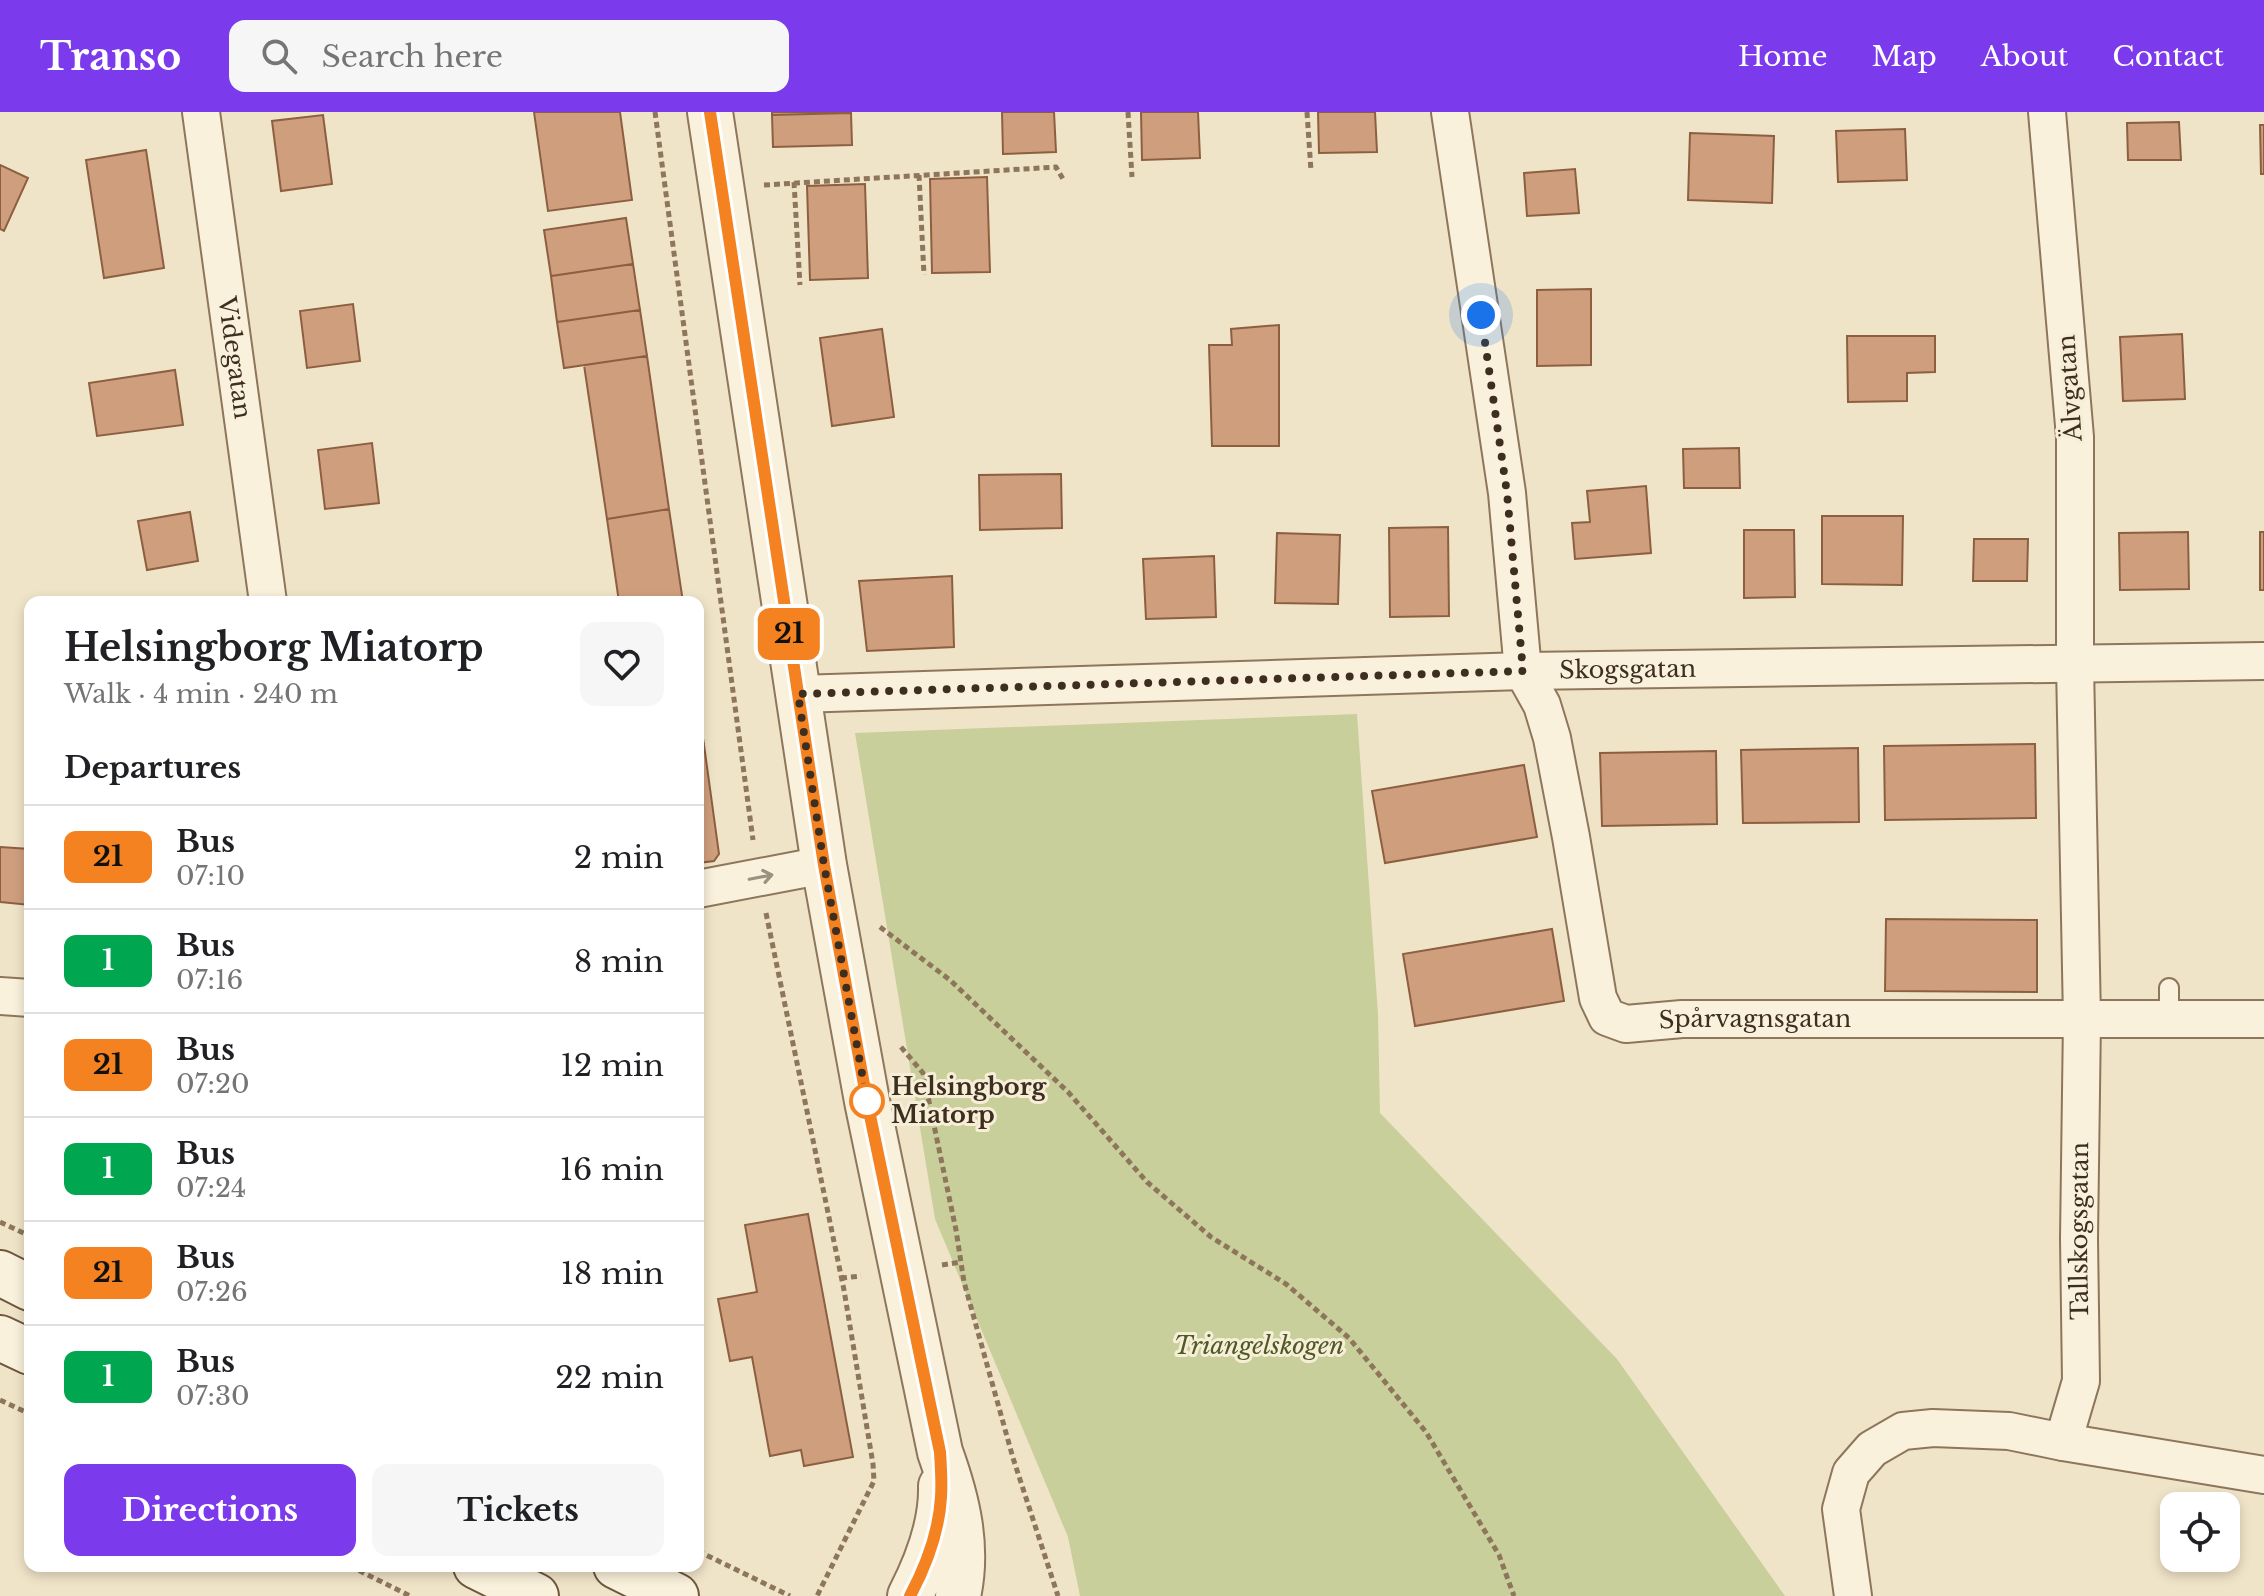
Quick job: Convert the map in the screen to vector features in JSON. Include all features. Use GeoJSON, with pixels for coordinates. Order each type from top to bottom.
{"type":"FeatureCollection","features":[{"type":"Feature","properties":{"kind":"street","name":"Videgatan"},"geometry":{"type":"LineString","coordinates":[[201,112],[267,596]]}},
{"type":"Feature","properties":{"kind":"street"},"geometry":{"type":"LineString","coordinates":[[710,112],[824,865],[867,1101],[940,1452],[954,1491],[962,1533],[958,1596]]}},
{"type":"Feature","properties":{"kind":"street"},"geometry":{"type":"LineString","coordinates":[[1450,112],[1507,493],[1523,671]]}},
{"type":"Feature","properties":{"kind":"street","name":"Älvgatan"},"geometry":{"type":"LineString","coordinates":[[2047,112],[2075,437],[2075,665]]}},
{"type":"Feature","properties":{"kind":"street","name":"Skogsgatan"},"geometry":{"type":"LineString","coordinates":[[798,694],[1523,671],[2264,661]]}},
{"type":"Feature","properties":{"kind":"street","name":"Tallskogsgatan"},"geometry":{"type":"LineString","coordinates":[[2063,1442],[2081,1381],[2082,1019],[2075,665]]}},
{"type":"Feature","properties":{"kind":"street","name":"Spårvagnsgatan"},"geometry":{"type":"LineString","coordinates":[[1523,671],[1542,705],[1552,738],[1598,998],[1607,1017],[1626,1024],[1682,1019],[2082,1019],[2169,1004],[2264,1019]]}},
{"type":"Feature","properties":{"kind":"street"},"geometry":{"type":"LineString","coordinates":[[704,888],[824,865]]}},
{"type":"Feature","properties":{"kind":"street"},"geometry":{"type":"LineString","coordinates":[[0,996],[24,998]]}},
{"type":"Feature","properties":{"kind":"street"},"geometry":{"type":"LineString","coordinates":[[0,1273],[24,1285]]}},
{"type":"Feature","properties":{"kind":"street"},"geometry":{"type":"LineString","coordinates":[[0,1338],[24,1349]]}},
{"type":"Feature","properties":{"kind":"street"},"geometry":{"type":"LineString","coordinates":[[1853,1596],[1841,1509],[1851,1473],[1872,1449],[1903,1431],[1933,1428],[2009,1431],[2264,1475]]}},
{"type":"Feature","properties":{"kind":"street"},"geometry":{"type":"LineString","coordinates":[[910,1596],[924,1568],[938,1518],[940,1452]]}},
{"type":"Feature","properties":{"kind":"street"},"geometry":{"type":"LineString","coordinates":[[628,1572],[676,1596]]}},
{"type":"Feature","properties":{"kind":"street"},"geometry":{"type":"LineString","coordinates":[[479,1578],[536,1596]]}},
{"type":"Feature","properties":{"kind":"path"},"geometry":{"type":"LineString","coordinates":[[1128,112],[1132,177]]}},
{"type":"Feature","properties":{"kind":"path"},"geometry":{"type":"LineString","coordinates":[[1307,112],[1311,171]]}},
{"type":"Feature","properties":{"kind":"path"},"geometry":{"type":"LineString","coordinates":[[755,185],[1056,167],[1063,179]]}},
{"type":"Feature","properties":{"kind":"path"},"geometry":{"type":"LineString","coordinates":[[919,175],[924,275]]}},
{"type":"Feature","properties":{"kind":"path"},"geometry":{"type":"LineString","coordinates":[[794,182],[800,285]]}},
{"type":"Feature","properties":{"kind":"path"},"geometry":{"type":"LineString","coordinates":[[876,936],[874,922],[950,980],[1068,1092],[1147,1182],[1211,1237],[1286,1284],[1349,1338],[1426,1432],[1499,1555],[1514,1596]]}},
{"type":"Feature","properties":{"kind":"path"},"geometry":{"type":"LineString","coordinates":[[899,1045],[923,1073],[964,1282],[1013,1458],[1058,1596]]}},
{"type":"Feature","properties":{"kind":"path"},"geometry":{"type":"LineString","coordinates":[[0,1222],[24,1233]]}},
{"type":"Feature","properties":{"kind":"path"},"geometry":{"type":"LineString","coordinates":[[0,1400],[24,1411]]}},
{"type":"Feature","properties":{"kind":"path"},"geometry":{"type":"LineString","coordinates":[[704,1554],[790,1596]]}},
{"type":"Feature","properties":{"kind":"path"},"geometry":{"type":"LineString","coordinates":[[362,1572],[410,1596]]}},
{"type":"Feature","properties":{"kind":"green space","name":"Triangelskogen"},"geometry":{"type":"Polygon","coordinates":[[[1357,714],[1378,1014],[1380,1113],[1617,1359],[1785,1596],[1080,1596],[1068,1537],[935,1219],[855,733],[1357,714]]]}},
{"type":"Feature","properties":{"kind":"building"},"geometry":{"type":"Polygon","coordinates":[[[534,112],[620,112],[632,200],[548,211],[534,112]]]}},
{"type":"Feature","properties":{"kind":"building"},"geometry":{"type":"Polygon","coordinates":[[[772,112],[851,112],[851,113],[772,115],[772,112]]]}},
{"type":"Feature","properties":{"kind":"building"},"geometry":{"type":"Polygon","coordinates":[[[1002,112],[1054,112],[1056,152],[1003,154],[1002,112]]]}},
{"type":"Feature","properties":{"kind":"building"},"geometry":{"type":"Polygon","coordinates":[[[1141,112],[1198,112],[1200,158],[1142,160],[1141,112]]]}},
{"type":"Feature","properties":{"kind":"building"},"geometry":{"type":"Polygon","coordinates":[[[1318,112],[1375,112],[1377,152],[1319,153],[1318,112]]]}},
{"type":"Feature","properties":{"kind":"building"},"geometry":{"type":"Polygon","coordinates":[[[851,113],[852,145],[773,147],[772,115],[851,113]]]}},
{"type":"Feature","properties":{"kind":"building"},"geometry":{"type":"Polygon","coordinates":[[[323,115],[332,184],[281,191],[272,121],[323,115]]]}},
{"type":"Feature","properties":{"kind":"building"},"geometry":{"type":"Polygon","coordinates":[[[2179,122],[2181,160],[2128,160],[2127,123],[2179,122]]]}},
{"type":"Feature","properties":{"kind":"building"},"geometry":{"type":"Polygon","coordinates":[[[2260,125],[2264,125],[2264,174],[2261,174],[2260,125]]]}},
{"type":"Feature","properties":{"kind":"building"},"geometry":{"type":"Polygon","coordinates":[[[1905,129],[1907,180],[1838,182],[1836,131],[1905,129]]]}},
{"type":"Feature","properties":{"kind":"building"},"geometry":{"type":"Polygon","coordinates":[[[1690,133],[1774,136],[1772,203],[1688,200],[1690,133]]]}},
{"type":"Feature","properties":{"kind":"building"},"geometry":{"type":"Polygon","coordinates":[[[146,150],[164,268],[104,278],[86,160],[146,150]]]}},
{"type":"Feature","properties":{"kind":"building"},"geometry":{"type":"Polygon","coordinates":[[[0,165],[28,178],[4,231],[0,229],[0,165]]]}},
{"type":"Feature","properties":{"kind":"building"},"geometry":{"type":"Polygon","coordinates":[[[1575,169],[1579,213],[1527,216],[1524,173],[1575,169]]]}},
{"type":"Feature","properties":{"kind":"building"},"geometry":{"type":"Polygon","coordinates":[[[987,177],[990,272],[932,273],[930,179],[987,177]]]}},
{"type":"Feature","properties":{"kind":"building"},"geometry":{"type":"Polygon","coordinates":[[[865,184],[868,278],[810,280],[807,186],[865,184]]]}},
{"type":"Feature","properties":{"kind":"building"},"geometry":{"type":"Polygon","coordinates":[[[626,218],[633,264],[551,276],[544,230],[626,218]]]}},
{"type":"Feature","properties":{"kind":"building"},"geometry":{"type":"Polygon","coordinates":[[[633,264],[640,310],[557,322],[551,276],[633,264]]]}},
{"type":"Feature","properties":{"kind":"building"},"geometry":{"type":"Polygon","coordinates":[[[1591,289],[1591,365],[1537,366],[1537,290],[1591,289]]]}},
{"type":"Feature","properties":{"kind":"building"},"geometry":{"type":"Polygon","coordinates":[[[353,304],[360,361],[307,368],[300,311],[353,304]]]}},
{"type":"Feature","properties":{"kind":"building"},"geometry":{"type":"Polygon","coordinates":[[[640,310],[647,356],[564,368],[557,322],[640,310]]]}},
{"type":"Feature","properties":{"kind":"building"},"geometry":{"type":"Polygon","coordinates":[[[1279,325],[1279,446],[1212,446],[1209,345],[1232,345],[1231,329],[1279,325]]]}},
{"type":"Feature","properties":{"kind":"building"},"geometry":{"type":"Polygon","coordinates":[[[882,329],[894,417],[832,426],[820,338],[882,329]]]}},
{"type":"Feature","properties":{"kind":"building"},"geometry":{"type":"Polygon","coordinates":[[[2182,334],[2185,399],[2123,401],[2120,337],[2182,334]]]}},
{"type":"Feature","properties":{"kind":"building"},"geometry":{"type":"Polygon","coordinates":[[[1847,336],[1935,336],[1935,372],[1907,373],[1907,401],[1848,402],[1847,336]]]}},
{"type":"Feature","properties":{"kind":"building"},"geometry":{"type":"Polygon","coordinates":[[[647,356],[669,509],[607,519],[584,365],[647,356]]]}},
{"type":"Feature","properties":{"kind":"building"},"geometry":{"type":"Polygon","coordinates":[[[175,370],[183,425],[97,436],[89,383],[175,370]]]}},
{"type":"Feature","properties":{"kind":"building"},"geometry":{"type":"Polygon","coordinates":[[[372,443],[379,503],[325,509],[318,450],[372,443]]]}},
{"type":"Feature","properties":{"kind":"building"},"geometry":{"type":"Polygon","coordinates":[[[1739,448],[1740,488],[1684,488],[1683,449],[1739,448]]]}},
{"type":"Feature","properties":{"kind":"building"},"geometry":{"type":"Polygon","coordinates":[[[1061,474],[1062,528],[980,530],[979,475],[1061,474]]]}},
{"type":"Feature","properties":{"kind":"building"},"geometry":{"type":"Polygon","coordinates":[[[1646,486],[1651,553],[1575,559],[1572,523],[1590,522],[1587,491],[1646,486]]]}},
{"type":"Feature","properties":{"kind":"building"},"geometry":{"type":"Polygon","coordinates":[[[669,509],[682,596],[618,596],[607,519],[669,509]]]}},
{"type":"Feature","properties":{"kind":"building"},"geometry":{"type":"Polygon","coordinates":[[[190,512],[198,561],[147,570],[138,521],[190,512]]]}},
{"type":"Feature","properties":{"kind":"building"},"geometry":{"type":"Polygon","coordinates":[[[1822,516],[1903,516],[1902,585],[1822,584],[1822,516]]]}},
{"type":"Feature","properties":{"kind":"building"},"geometry":{"type":"Polygon","coordinates":[[[1448,527],[1449,616],[1390,617],[1389,528],[1448,527]]]}},
{"type":"Feature","properties":{"kind":"building"},"geometry":{"type":"Polygon","coordinates":[[[1744,530],[1794,530],[1795,597],[1744,598],[1744,530]]]}},
{"type":"Feature","properties":{"kind":"building"},"geometry":{"type":"Polygon","coordinates":[[[2188,532],[2189,589],[2120,590],[2119,533],[2188,532]]]}},
{"type":"Feature","properties":{"kind":"building"},"geometry":{"type":"Polygon","coordinates":[[[2260,532],[2264,532],[2264,590],[2260,590],[2260,532]]]}},
{"type":"Feature","properties":{"kind":"building"},"geometry":{"type":"Polygon","coordinates":[[[1277,533],[1340,535],[1338,604],[1275,603],[1277,533]]]}},
{"type":"Feature","properties":{"kind":"building"},"geometry":{"type":"Polygon","coordinates":[[[1974,539],[2028,539],[2027,581],[1973,581],[1974,539]]]}},
{"type":"Feature","properties":{"kind":"building"},"geometry":{"type":"Polygon","coordinates":[[[1214,556],[1216,617],[1146,619],[1143,559],[1214,556]]]}},
{"type":"Feature","properties":{"kind":"building"},"geometry":{"type":"Polygon","coordinates":[[[952,576],[954,647],[867,651],[859,581],[952,576]]]}},
{"type":"Feature","properties":{"kind":"building"},"geometry":{"type":"Polygon","coordinates":[[[2035,744],[2036,818],[1885,820],[1884,746],[2035,744]]]}},
{"type":"Feature","properties":{"kind":"building"},"geometry":{"type":"Polygon","coordinates":[[[704,745],[719,854],[714,861],[704,862],[704,745]]]}},
{"type":"Feature","properties":{"kind":"building"},"geometry":{"type":"Polygon","coordinates":[[[1858,748],[1859,822],[1743,823],[1741,750],[1858,748]]]}},
{"type":"Feature","properties":{"kind":"building"},"geometry":{"type":"Polygon","coordinates":[[[1716,751],[1717,824],[1602,826],[1600,753],[1716,751]]]}},
{"type":"Feature","properties":{"kind":"building"},"geometry":{"type":"Polygon","coordinates":[[[1524,765],[1537,837],[1385,863],[1372,791],[1524,765]]]}},
{"type":"Feature","properties":{"kind":"building"},"geometry":{"type":"Polygon","coordinates":[[[0,847],[24,849],[24,904],[0,902],[0,847]]]}},
{"type":"Feature","properties":{"kind":"building"},"geometry":{"type":"Polygon","coordinates":[[[1886,919],[2037,920],[2037,992],[1885,991],[1886,919]]]}},
{"type":"Feature","properties":{"kind":"building"},"geometry":{"type":"Polygon","coordinates":[[[1552,929],[1564,1001],[1415,1026],[1403,954],[1552,929]]]}},
{"type":"Feature","properties":{"kind":"building"},"geometry":{"type":"Polygon","coordinates":[[[808,1214],[853,1457],[804,1466],[801,1450],[770,1456],[752,1357],[730,1361],[718,1299],[757,1292],[745,1225],[808,1214]]]}},
{"type":"Feature","properties":{"kind":"bus line","name":"21"},"geometry":{"type":"LineString","coordinates":[[710,112],[824,865],[867,1101],[940,1452],[938,1518],[924,1568],[910,1596]]}},
{"type":"Feature","properties":{"kind":"place","name":"Helsingborg Miatorp"},"geometry":{"type":"Point","coordinates":[867,1101]}},
{"type":"Feature","properties":{"kind":"route"},"geometry":{"type":"LineString","coordinates":[[867,1101],[824,865],[798,694],[1523,671],[1507,493],[1481,315]]}}]}
